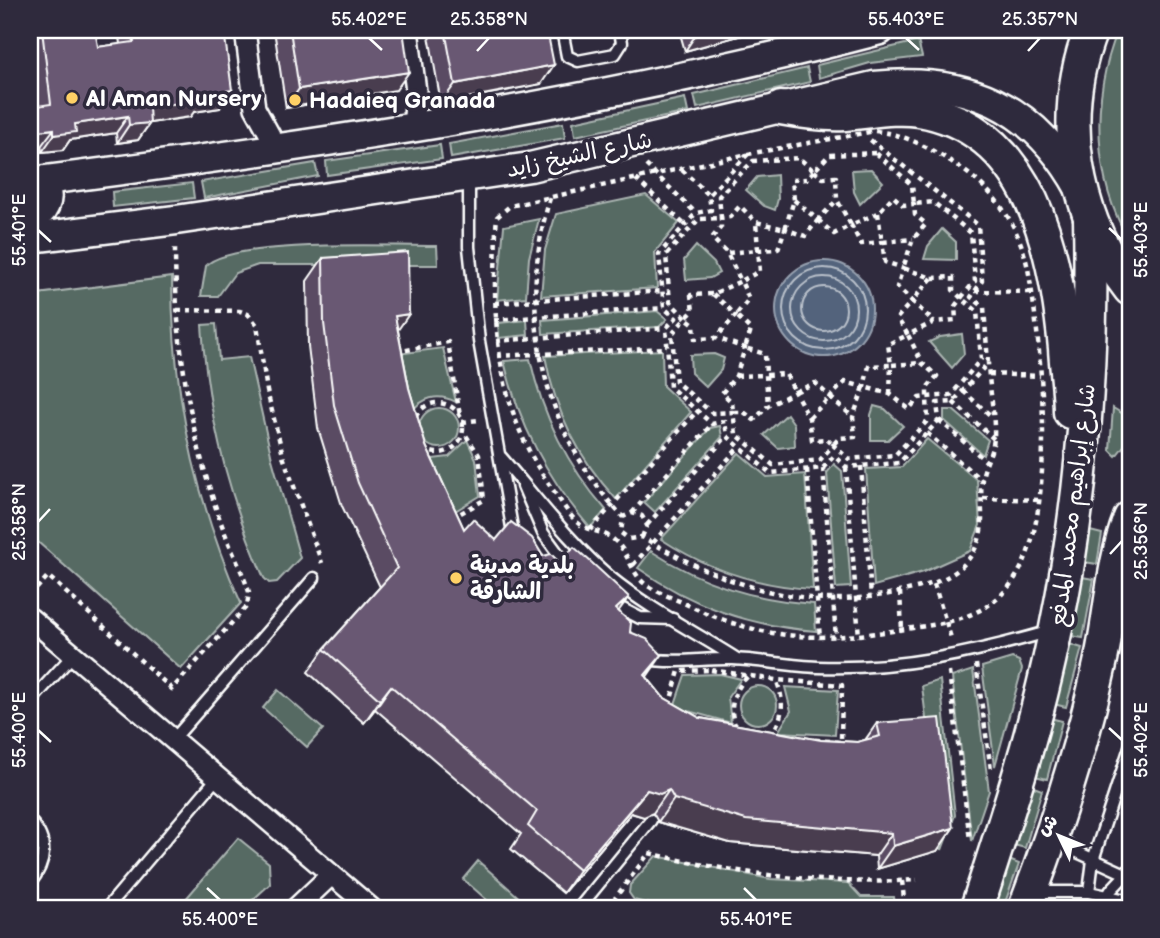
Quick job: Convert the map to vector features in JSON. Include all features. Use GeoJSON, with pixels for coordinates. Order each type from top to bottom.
{"type":"FeatureCollection","features":[{"type":"Feature","properties":{"kind":"main road"},"geometry":{"type":"LineString","coordinates":[[33,181],[413,129],[676,79],[880,30]]}},
{"type":"Feature","properties":{"kind":"main road"},"geometry":{"type":"LineString","coordinates":[[1091,30],[1081,61],[1074,114],[1074,141],[1086,205],[1103,247],[1130,289]]}},
{"type":"Feature","properties":{"kind":"main road","name":"شارع الشيخ زايد"},"geometry":{"type":"LineString","coordinates":[[30,238],[176,220],[530,167],[874,86],[910,82],[946,85],[981,95],[1013,111],[1041,134],[1065,161],[1086,205]]}},
{"type":"Feature","properties":{"kind":"main road"},"geometry":{"type":"LineString","coordinates":[[781,108],[827,114],[895,108],[938,114],[984,136],[1018,173],[1042,230],[1061,304],[1070,406],[1072,544]]}},
{"type":"Feature","properties":{"kind":"main road"},"geometry":{"type":"LineString","coordinates":[[30,214],[42,210],[47,197],[46,190],[33,181]]}},
{"type":"Feature","properties":{"kind":"main road","name":"شارع إبراهيم محمد المدفع"},"geometry":{"type":"LineString","coordinates":[[977,908],[1017,785],[1056,630],[1072,544],[1088,381],[1086,205]]}},
{"type":"Feature","properties":{"kind":"main road"},"geometry":{"type":"LineString","coordinates":[[1028,900],[1053,830],[1087,716],[1120,551],[1130,518]]}},
{"type":"Feature","properties":{"kind":"main road"},"geometry":{"type":"LineString","coordinates":[[1110,609],[1130,577]]}},
{"type":"Feature","properties":{"kind":"street"},"geometry":{"type":"LineString","coordinates":[[245,30],[255,108],[277,148]]}},
{"type":"Feature","properties":{"kind":"street"},"geometry":{"type":"LineString","coordinates":[[408,30],[416,92],[413,129]]}},
{"type":"Feature","properties":{"kind":"street"},"geometry":{"type":"LineString","coordinates":[[30,618],[371,908]]}},
{"type":"Feature","properties":{"kind":"street"},"geometry":{"type":"LineString","coordinates":[[296,908],[331,875]]}},
{"type":"Feature","properties":{"kind":"lane"},"geometry":{"type":"LineString","coordinates":[[562,30],[565,53],[570,59],[578,61],[611,56],[621,47],[620,30]]}},
{"type":"Feature","properties":{"kind":"lane"},"geometry":{"type":"LineString","coordinates":[[469,176],[468,247],[479,341],[508,517],[516,545]]}},
{"type":"Feature","properties":{"kind":"lane"},"geometry":{"type":"LineString","coordinates":[[500,456],[594,563],[628,590],[738,659]]}},
{"type":"Feature","properties":{"kind":"lane"},"geometry":{"type":"LineString","coordinates":[[519,478],[550,545],[580,577]]}},
{"type":"Feature","properties":{"kind":"lane"},"geometry":{"type":"LineString","coordinates":[[173,740],[314,578]]}},
{"type":"Feature","properties":{"kind":"lane"},"geometry":{"type":"LineString","coordinates":[[600,594],[624,612],[640,618],[674,619]]}},
{"type":"Feature","properties":{"kind":"lane"},"geometry":{"type":"LineString","coordinates":[[636,657],[672,662],[738,659],[820,667],[862,667],[957,655],[1056,630]]}},
{"type":"Feature","properties":{"kind":"lane"},"geometry":{"type":"LineString","coordinates":[[30,702],[73,655]]}},
{"type":"Feature","properties":{"kind":"lane"},"geometry":{"type":"LineString","coordinates":[[1089,892],[1093,860],[1130,747]]}},
{"type":"Feature","properties":{"kind":"lane"},"geometry":{"type":"LineString","coordinates":[[107,908],[217,778]]}},
{"type":"Feature","properties":{"kind":"lane"},"geometry":{"type":"LineString","coordinates":[[579,908],[651,820]]}},
{"type":"Feature","properties":{"kind":"lane"},"geometry":{"type":"LineString","coordinates":[[30,821],[38,831],[44,851],[39,871],[30,883]]}},
{"type":"Feature","properties":{"kind":"lane"},"geometry":{"type":"LineString","coordinates":[[1053,830],[1075,850],[1093,860],[1129,873],[1107,896],[1100,908]]}},
{"type":"Feature","properties":{"kind":"lane"},"geometry":{"type":"LineString","coordinates":[[1028,900],[1089,892],[1130,901]]}},
{"type":"Feature","properties":{"kind":"path"},"geometry":{"type":"LineString","coordinates":[[883,132],[909,138],[972,175],[987,187],[1005,210],[1020,237],[1032,292],[1041,376],[1039,500],[1027,556],[1010,586],[986,609],[946,622],[859,636],[820,639],[788,636],[732,624],[646,584],[619,544],[604,533],[590,530],[578,523],[526,446],[508,405],[496,341],[494,320],[497,217],[510,206],[748,154],[858,133],[883,132]]}},
{"type":"Feature","properties":{"kind":"path"},"geometry":{"type":"LineString","coordinates":[[623,517],[620,528],[625,537],[633,540],[642,537],[723,579],[778,595],[817,599],[857,598],[934,584],[964,565],[977,546],[983,524],[982,481],[994,439],[984,307],[971,297],[982,281],[978,225],[880,145],[858,133]]}},
{"type":"Feature","properties":{"kind":"path"},"geometry":{"type":"LineString","coordinates":[[624,145],[696,213]]}},
{"type":"Feature","properties":{"kind":"path"},"geometry":{"type":"LineString","coordinates":[[727,253],[778,249],[794,200],[792,180],[807,178],[829,155],[876,153],[912,185],[915,215],[926,224],[913,239],[897,287],[934,322]]}},
{"type":"Feature","properties":{"kind":"path"},"geometry":{"type":"LineString","coordinates":[[709,195],[748,154]]}},
{"type":"Feature","properties":{"kind":"path"},"geometry":{"type":"LineString","coordinates":[[716,338],[749,299],[727,253],[712,238],[721,227],[719,195],[753,161],[799,158],[822,178],[836,177],[837,200],[861,244],[913,239]]}},
{"type":"Feature","properties":{"kind":"path"},"geometry":{"type":"LineString","coordinates":[[496,341],[666,328],[676,318],[664,308],[659,254],[696,213],[711,209],[709,195],[681,169]]}},
{"type":"Feature","properties":{"kind":"path"},"geometry":{"type":"LineString","coordinates":[[636,179],[685,225]]}},
{"type":"Feature","properties":{"kind":"path"},"geometry":{"type":"LineString","coordinates":[[794,200],[834,234],[878,212],[893,196],[903,205],[933,202],[971,233],[975,281],[955,306],[956,320],[934,322],[888,344],[891,365],[890,394]]}},
{"type":"Feature","properties":{"kind":"path"},"geometry":{"type":"LineString","coordinates":[[550,198],[538,248],[534,300],[539,354],[554,409],[565,435],[579,460],[623,517]]}},
{"type":"Feature","properties":{"kind":"path"},"geometry":{"type":"LineString","coordinates":[[768,406],[765,354],[716,338],[695,339],[694,324],[670,302],[666,255],[699,219],[730,217],[740,206],[755,222],[805,236],[837,200]]}},
{"type":"Feature","properties":{"kind":"path"},"geometry":{"type":"LineString","coordinates":[[809,418],[845,382],[890,394],[909,409],[919,398],[951,395],[981,359],[977,311],[953,290],[953,276],[932,278],[885,262],[878,212]]}},
{"type":"Feature","properties":{"kind":"path"},"geometry":{"type":"LineString","coordinates":[[30,596],[48,576],[172,689],[247,606],[249,592],[223,528],[198,442],[187,387],[177,310],[176,220]]}},
{"type":"Feature","properties":{"kind":"path"},"geometry":{"type":"LineString","coordinates":[[755,222],[760,271],[713,294],[691,295],[693,311],[672,334],[676,382],[712,413],[744,412],[754,420],[768,406],[814,383],[853,417]]}},
{"type":"Feature","properties":{"kind":"path"},"geometry":{"type":"LineString","coordinates":[[736,376],[786,374],[809,418],[812,440],[827,439],[849,459],[895,455],[928,420],[927,387],[937,376],[922,363],[897,317],[932,278]]}},
{"type":"Feature","properties":{"kind":"path"},"geometry":{"type":"LineString","coordinates":[[495,303],[662,291]]}},
{"type":"Feature","properties":{"kind":"path"},"geometry":{"type":"LineString","coordinates":[[975,291],[1032,292]]}},
{"type":"Feature","properties":{"kind":"path"},"geometry":{"type":"LineString","coordinates":[[713,294],[751,330],[736,376],[722,393],[732,402],[736,434],[773,465],[820,460],[839,438],[855,437],[853,417],[869,366],[922,363]]}},
{"type":"Feature","properties":{"kind":"path"},"geometry":{"type":"LineString","coordinates":[[494,320],[664,308]]}},
{"type":"Feature","properties":{"kind":"path"},"geometry":{"type":"LineString","coordinates":[[177,310],[240,311],[248,314],[257,326],[267,391],[284,459],[324,568]]}},
{"type":"Feature","properties":{"kind":"path"},"geometry":{"type":"LineString","coordinates":[[666,328],[670,387],[712,424]]}},
{"type":"Feature","properties":{"kind":"path"},"geometry":{"type":"LineString","coordinates":[[394,363],[393,352],[448,342],[463,431],[479,454],[484,500],[447,520],[443,511]]}},
{"type":"Feature","properties":{"kind":"path"},"geometry":{"type":"LineString","coordinates":[[498,356],[667,348]]}},
{"type":"Feature","properties":{"kind":"path"},"geometry":{"type":"LineString","coordinates":[[986,462],[939,420],[937,403],[953,402],[988,363]]}},
{"type":"Feature","properties":{"kind":"path"},"geometry":{"type":"LineString","coordinates":[[989,374],[1041,376]]}},
{"type":"Feature","properties":{"kind":"path"},"geometry":{"type":"LineString","coordinates":[[963,391],[991,416]]}},
{"type":"Feature","properties":{"kind":"path"},"geometry":{"type":"LineString","coordinates":[[953,402],[994,439]]}},
{"type":"Feature","properties":{"kind":"path"},"geometry":{"type":"LineString","coordinates":[[414,435],[416,417],[429,405],[446,404],[460,416]]}},
{"type":"Feature","properties":{"kind":"path"},"geometry":{"type":"LineString","coordinates":[[590,530],[697,411]]}},
{"type":"Feature","properties":{"kind":"path"},"geometry":{"type":"LineString","coordinates":[[405,417],[418,444],[420,457]]}},
{"type":"Feature","properties":{"kind":"path"},"geometry":{"type":"LineString","coordinates":[[846,467],[899,463],[939,420]]}},
{"type":"Feature","properties":{"kind":"path"},"geometry":{"type":"LineString","coordinates":[[623,517],[632,513],[712,424],[725,421],[727,436],[770,473],[823,468],[834,456],[846,467],[859,636]]}},
{"type":"Feature","properties":{"kind":"path"},"geometry":{"type":"LineString","coordinates":[[418,444],[435,453],[444,452],[460,441],[463,431]]}},
{"type":"Feature","properties":{"kind":"path"},"geometry":{"type":"LineString","coordinates":[[927,432],[982,481]]}},
{"type":"Feature","properties":{"kind":"path"},"geometry":{"type":"LineString","coordinates":[[642,537],[646,526],[727,436]]}},
{"type":"Feature","properties":{"kind":"path"},"geometry":{"type":"LineString","coordinates":[[633,565],[739,447]]}},
{"type":"Feature","properties":{"kind":"path"},"geometry":{"type":"LineString","coordinates":[[861,466],[871,596]]}},
{"type":"Feature","properties":{"kind":"path"},"geometry":{"type":"LineString","coordinates":[[823,468],[836,638]]}},
{"type":"Feature","properties":{"kind":"path"},"geometry":{"type":"LineString","coordinates":[[807,469],[820,639]]}},
{"type":"Feature","properties":{"kind":"path"},"geometry":{"type":"LineString","coordinates":[[983,498],[1039,500]]}},
{"type":"Feature","properties":{"kind":"path"},"geometry":{"type":"LineString","coordinates":[[632,513],[642,516],[646,526]]}},
{"type":"Feature","properties":{"kind":"path"},"geometry":{"type":"LineString","coordinates":[[619,544],[625,537]]}},
{"type":"Feature","properties":{"kind":"path"},"geometry":{"type":"LineString","coordinates":[[934,584],[957,655]]}},
{"type":"Feature","properties":{"kind":"path"},"geometry":{"type":"LineString","coordinates":[[900,592],[902,629]]}},
{"type":"Feature","properties":{"kind":"path"},"geometry":{"type":"LineString","coordinates":[[967,666],[989,659]]}},
{"type":"Feature","properties":{"kind":"path"},"geometry":{"type":"LineString","coordinates":[[975,663],[992,776]]}},
{"type":"Feature","properties":{"kind":"path"},"geometry":{"type":"LineString","coordinates":[[958,669],[948,672],[971,845]]}},
{"type":"Feature","properties":{"kind":"path"},"geometry":{"type":"LineString","coordinates":[[711,670],[776,680],[842,685],[841,742],[769,736],[714,727],[668,710],[679,671],[711,670]]}},
{"type":"Feature","properties":{"kind":"path"},"geometry":{"type":"LineString","coordinates":[[738,731],[733,722],[733,702],[736,692],[748,676]]}},
{"type":"Feature","properties":{"kind":"path"},"geometry":{"type":"LineString","coordinates":[[769,736],[776,728],[782,709],[776,680]]}},
{"type":"Feature","properties":{"kind":"path"},"geometry":{"type":"LineString","coordinates":[[621,908],[616,905],[615,898],[649,853],[710,867],[764,875],[874,883],[917,880]]}},
{"type":"Feature","properties":{"kind":"path"},"geometry":{"type":"LineString","coordinates":[[902,881],[905,908]]}},
{"type":"Feature","properties":{"kind":"green space"},"geometry":{"type":"Polygon","coordinates":[[[1118,30],[1130,30],[1130,242],[1117,218],[1108,192],[1100,138],[1103,83],[1118,30]]]}},
{"type":"Feature","properties":{"kind":"green space"},"geometry":{"type":"Polygon","coordinates":[[[918,41],[922,57],[870,63],[819,78],[817,65],[918,41]]]}},
{"type":"Feature","properties":{"kind":"green space"},"geometry":{"type":"Polygon","coordinates":[[[807,68],[810,82],[697,108],[694,95],[807,68]]]}},
{"type":"Feature","properties":{"kind":"green space"},"geometry":{"type":"Polygon","coordinates":[[[685,98],[688,112],[575,136],[573,122],[685,98]]]}},
{"type":"Feature","properties":{"kind":"green space"},"geometry":{"type":"Polygon","coordinates":[[[563,123],[565,138],[451,158],[449,144],[563,123]]]}},
{"type":"Feature","properties":{"kind":"green space"},"geometry":{"type":"Polygon","coordinates":[[[440,145],[442,159],[327,175],[326,161],[440,145]]]}},
{"type":"Feature","properties":{"kind":"green space"},"geometry":{"type":"Polygon","coordinates":[[[315,163],[318,176],[204,198],[201,182],[315,163]]]}},
{"type":"Feature","properties":{"kind":"green space"},"geometry":{"type":"Polygon","coordinates":[[[871,169],[883,182],[860,204],[854,192],[852,170],[871,169]]]}},
{"type":"Feature","properties":{"kind":"green space"},"geometry":{"type":"Polygon","coordinates":[[[777,175],[778,199],[775,210],[764,206],[746,190],[757,177],[777,175]]]}},
{"type":"Feature","properties":{"kind":"green space"},"geometry":{"type":"Polygon","coordinates":[[[192,183],[194,198],[113,207],[112,192],[192,183]]]}},
{"type":"Feature","properties":{"kind":"green space"},"geometry":{"type":"Polygon","coordinates":[[[646,195],[679,223],[655,252],[657,288],[541,296],[545,250],[556,214],[646,195]]]}},
{"type":"Feature","properties":{"kind":"green space"},"geometry":{"type":"Polygon","coordinates":[[[539,219],[529,258],[526,297],[497,300],[504,226],[539,219]]]}},
{"type":"Feature","properties":{"kind":"green space"},"geometry":{"type":"Polygon","coordinates":[[[942,229],[956,242],[956,260],[924,259],[928,246],[942,229]]]}},
{"type":"Feature","properties":{"kind":"green space"},"geometry":{"type":"Polygon","coordinates":[[[352,245],[437,246],[438,265],[258,265],[235,273],[218,296],[201,296],[206,266],[221,257],[246,251],[352,245]]]}},
{"type":"Feature","properties":{"kind":"green space"},"geometry":{"type":"Polygon","coordinates":[[[696,246],[714,263],[719,273],[710,278],[686,280],[684,260],[696,246]]]}},
{"type":"Feature","properties":{"kind":"green space"},"geometry":{"type":"Polygon","coordinates":[[[172,277],[176,362],[189,444],[210,524],[241,603],[181,669],[30,535],[30,295],[172,277]]]}},
{"type":"Feature","properties":{"kind":"green space"},"geometry":{"type":"Polygon","coordinates":[[[657,311],[667,319],[659,327],[543,334],[542,320],[657,311]]]}},
{"type":"Feature","properties":{"kind":"green space"},"geometry":{"type":"Polygon","coordinates":[[[527,320],[528,335],[499,338],[498,323],[527,320]]]}},
{"type":"Feature","properties":{"kind":"green space"},"geometry":{"type":"Polygon","coordinates":[[[216,324],[219,360],[249,357],[272,459],[300,558],[277,582],[269,583],[264,578],[240,516],[221,454],[209,391],[202,325],[216,324]]]}},
{"type":"Feature","properties":{"kind":"green space"},"geometry":{"type":"Polygon","coordinates":[[[962,334],[964,354],[952,368],[929,342],[940,337],[962,334]]]}},
{"type":"Feature","properties":{"kind":"green space"},"geometry":{"type":"Polygon","coordinates":[[[443,348],[456,402],[430,398],[414,408],[410,414],[397,354],[443,348]]]}},
{"type":"Feature","properties":{"kind":"green space"},"geometry":{"type":"Polygon","coordinates":[[[662,350],[663,386],[691,412],[616,499],[590,467],[570,433],[555,396],[545,356],[662,350]]]}},
{"type":"Feature","properties":{"kind":"green space"},"geometry":{"type":"Polygon","coordinates":[[[714,354],[724,358],[721,370],[706,387],[691,373],[690,355],[714,354]]]}},
{"type":"Feature","properties":{"kind":"green space"},"geometry":{"type":"Polygon","coordinates":[[[530,359],[542,401],[558,439],[580,476],[606,510],[590,528],[548,470],[526,429],[518,407],[504,361],[530,359]]]}},
{"type":"Feature","properties":{"kind":"green space"},"geometry":{"type":"Polygon","coordinates":[[[874,406],[885,409],[903,426],[888,440],[871,440],[871,415],[874,406]]]}},
{"type":"Feature","properties":{"kind":"green space"},"geometry":{"type":"Polygon","coordinates":[[[439,408],[453,414],[459,428],[453,442],[439,448],[425,442],[419,428],[425,414],[439,408]]]}},
{"type":"Feature","properties":{"kind":"green space"},"geometry":{"type":"Polygon","coordinates":[[[1113,408],[1130,418],[1130,438],[1116,456],[1110,450],[1113,408]]]}},
{"type":"Feature","properties":{"kind":"green space"},"geometry":{"type":"Polygon","coordinates":[[[944,410],[953,410],[988,440],[983,455],[944,420],[944,410]]]}},
{"type":"Feature","properties":{"kind":"green space"},"geometry":{"type":"Polygon","coordinates":[[[787,414],[794,424],[795,446],[778,448],[764,435],[787,414]]]}},
{"type":"Feature","properties":{"kind":"green space"},"geometry":{"type":"Polygon","coordinates":[[[720,426],[722,437],[655,512],[644,502],[710,428],[720,426]]]}},
{"type":"Feature","properties":{"kind":"green space"},"geometry":{"type":"Polygon","coordinates":[[[927,439],[977,480],[980,525],[970,551],[923,572],[874,586],[866,469],[902,467],[927,439]]]}},
{"type":"Feature","properties":{"kind":"green space"},"geometry":{"type":"Polygon","coordinates":[[[467,440],[476,459],[480,496],[450,514],[432,459],[449,457],[467,440]]]}},
{"type":"Feature","properties":{"kind":"green space"},"geometry":{"type":"Polygon","coordinates":[[[739,453],[767,477],[805,474],[813,589],[753,580],[715,568],[661,539],[739,453]]]}},
{"type":"Feature","properties":{"kind":"green space"},"geometry":{"type":"Polygon","coordinates":[[[834,464],[842,471],[851,587],[836,588],[827,473],[834,464]]]}},
{"type":"Feature","properties":{"kind":"green space"},"geometry":{"type":"Polygon","coordinates":[[[1090,531],[1102,534],[1097,564],[1084,562],[1090,531]]]}},
{"type":"Feature","properties":{"kind":"green space"},"geometry":{"type":"Polygon","coordinates":[[[651,551],[689,573],[729,588],[770,599],[814,604],[816,631],[744,619],[679,593],[638,568],[651,551]]]}},
{"type":"Feature","properties":{"kind":"green space"},"geometry":{"type":"Polygon","coordinates":[[[1082,577],[1094,579],[1083,638],[1071,636],[1082,577]]]}},
{"type":"Feature","properties":{"kind":"green space"},"geometry":{"type":"Polygon","coordinates":[[[1069,644],[1082,648],[1066,707],[1053,704],[1069,644]]]}},
{"type":"Feature","properties":{"kind":"green space"},"geometry":{"type":"Polygon","coordinates":[[[1012,658],[1019,661],[1022,669],[995,766],[982,667],[1012,658]]]}},
{"type":"Feature","properties":{"kind":"green space"},"geometry":{"type":"Polygon","coordinates":[[[973,670],[989,791],[972,841],[952,677],[973,670]]]}},
{"type":"Feature","properties":{"kind":"green space"},"geometry":{"type":"Polygon","coordinates":[[[720,674],[741,679],[728,697],[731,723],[674,707],[685,675],[720,674]]]}},
{"type":"Feature","properties":{"kind":"green space"},"geometry":{"type":"Polygon","coordinates":[[[940,680],[955,815],[942,850],[922,686],[940,680]]]}},
{"type":"Feature","properties":{"kind":"green space"},"geometry":{"type":"Polygon","coordinates":[[[758,686],[771,692],[777,705],[771,718],[758,724],[745,718],[739,705],[745,692],[758,686]]]}},
{"type":"Feature","properties":{"kind":"green space"},"geometry":{"type":"Polygon","coordinates":[[[785,687],[838,690],[835,735],[778,732],[791,711],[785,687]]]}},
{"type":"Feature","properties":{"kind":"green space"},"geometry":{"type":"Polygon","coordinates":[[[278,690],[323,729],[307,747],[263,708],[278,690]]]}},
{"type":"Feature","properties":{"kind":"green space"},"geometry":{"type":"Polygon","coordinates":[[[1050,718],[1062,721],[1047,779],[1035,776],[1050,718]]]}},
{"type":"Feature","properties":{"kind":"green space"},"geometry":{"type":"Polygon","coordinates":[[[1031,786],[1042,790],[1025,848],[1014,845],[1031,786]]]}},
{"type":"Feature","properties":{"kind":"green space"},"geometry":{"type":"Polygon","coordinates":[[[238,838],[269,863],[270,884],[244,908],[178,908],[238,838]]]}},
{"type":"Feature","properties":{"kind":"green space"},"geometry":{"type":"Polygon","coordinates":[[[656,856],[770,879],[848,883],[861,897],[894,897],[895,908],[665,908],[634,900],[629,893],[630,885],[656,856]]]}},
{"type":"Feature","properties":{"kind":"green space"},"geometry":{"type":"Polygon","coordinates":[[[1009,860],[1019,864],[1003,908],[991,908],[1009,860]]]}},
{"type":"Feature","properties":{"kind":"green space"},"geometry":{"type":"Polygon","coordinates":[[[478,861],[522,900],[515,908],[496,908],[463,879],[478,861]]]}},
{"type":"Feature","properties":{"kind":"water"},"geometry":{"type":"Polygon","coordinates":[[[824,261],[842,265],[858,275],[868,291],[872,309],[868,327],[858,343],[842,353],[824,357],[806,353],[790,343],[780,327],[776,309],[780,291],[790,275],[806,265],[824,261]]]}},
{"type":"Feature","properties":{"kind":"building"},"geometry":{"type":"Polygon","coordinates":[[[42,30],[95,30],[98,47],[134,42],[132,30],[224,30],[232,90],[202,95],[203,100],[149,107],[150,123],[129,125],[128,116],[75,124],[76,132],[54,135],[54,129],[30,132],[30,107],[51,104],[42,30]]]}},
{"type":"Feature","properties":{"kind":"building"},"geometry":{"type":"Polygon","coordinates":[[[290,30],[403,30],[409,72],[299,89],[290,30]]]}},
{"type":"Feature","properties":{"kind":"building"},"geometry":{"type":"Polygon","coordinates":[[[445,30],[547,30],[554,65],[455,84],[445,30]]]}},
{"type":"Feature","properties":{"kind":"building","name":"بلدية مدينة الشارقة"},"geometry":{"type":"Polygon","coordinates":[[[408,252],[409,314],[395,316],[409,388],[426,446],[464,529],[473,519],[496,540],[511,522],[532,538],[543,556],[551,554],[559,562],[574,547],[629,597],[616,609],[631,623],[630,632],[647,639],[662,655],[645,675],[663,697],[700,718],[821,740],[857,742],[880,736],[877,723],[940,718],[953,828],[893,846],[892,833],[746,820],[674,799],[669,790],[660,794],[647,790],[579,870],[528,826],[537,811],[391,686],[380,700],[324,649],[397,568],[358,483],[334,405],[324,323],[323,258],[408,252]]]}},
{"type":"Feature","properties":{"kind":"building"},"geometry":{"type":"Polygon","coordinates":[[[358,903],[366,908],[353,908],[358,903]]]}},
{"type":"Feature","properties":{"kind":"place","name":"Al Aman Nursery"},"geometry":{"type":"Point","coordinates":[72,98]}},
{"type":"Feature","properties":{"kind":"place","name":"Hadaieq Granada"},"geometry":{"type":"Point","coordinates":[295,100]}},
{"type":"Feature","properties":{"kind":"place","name":"بلدية مدينة الشارقة"},"geometry":{"type":"Point","coordinates":[456,578]}}]}
